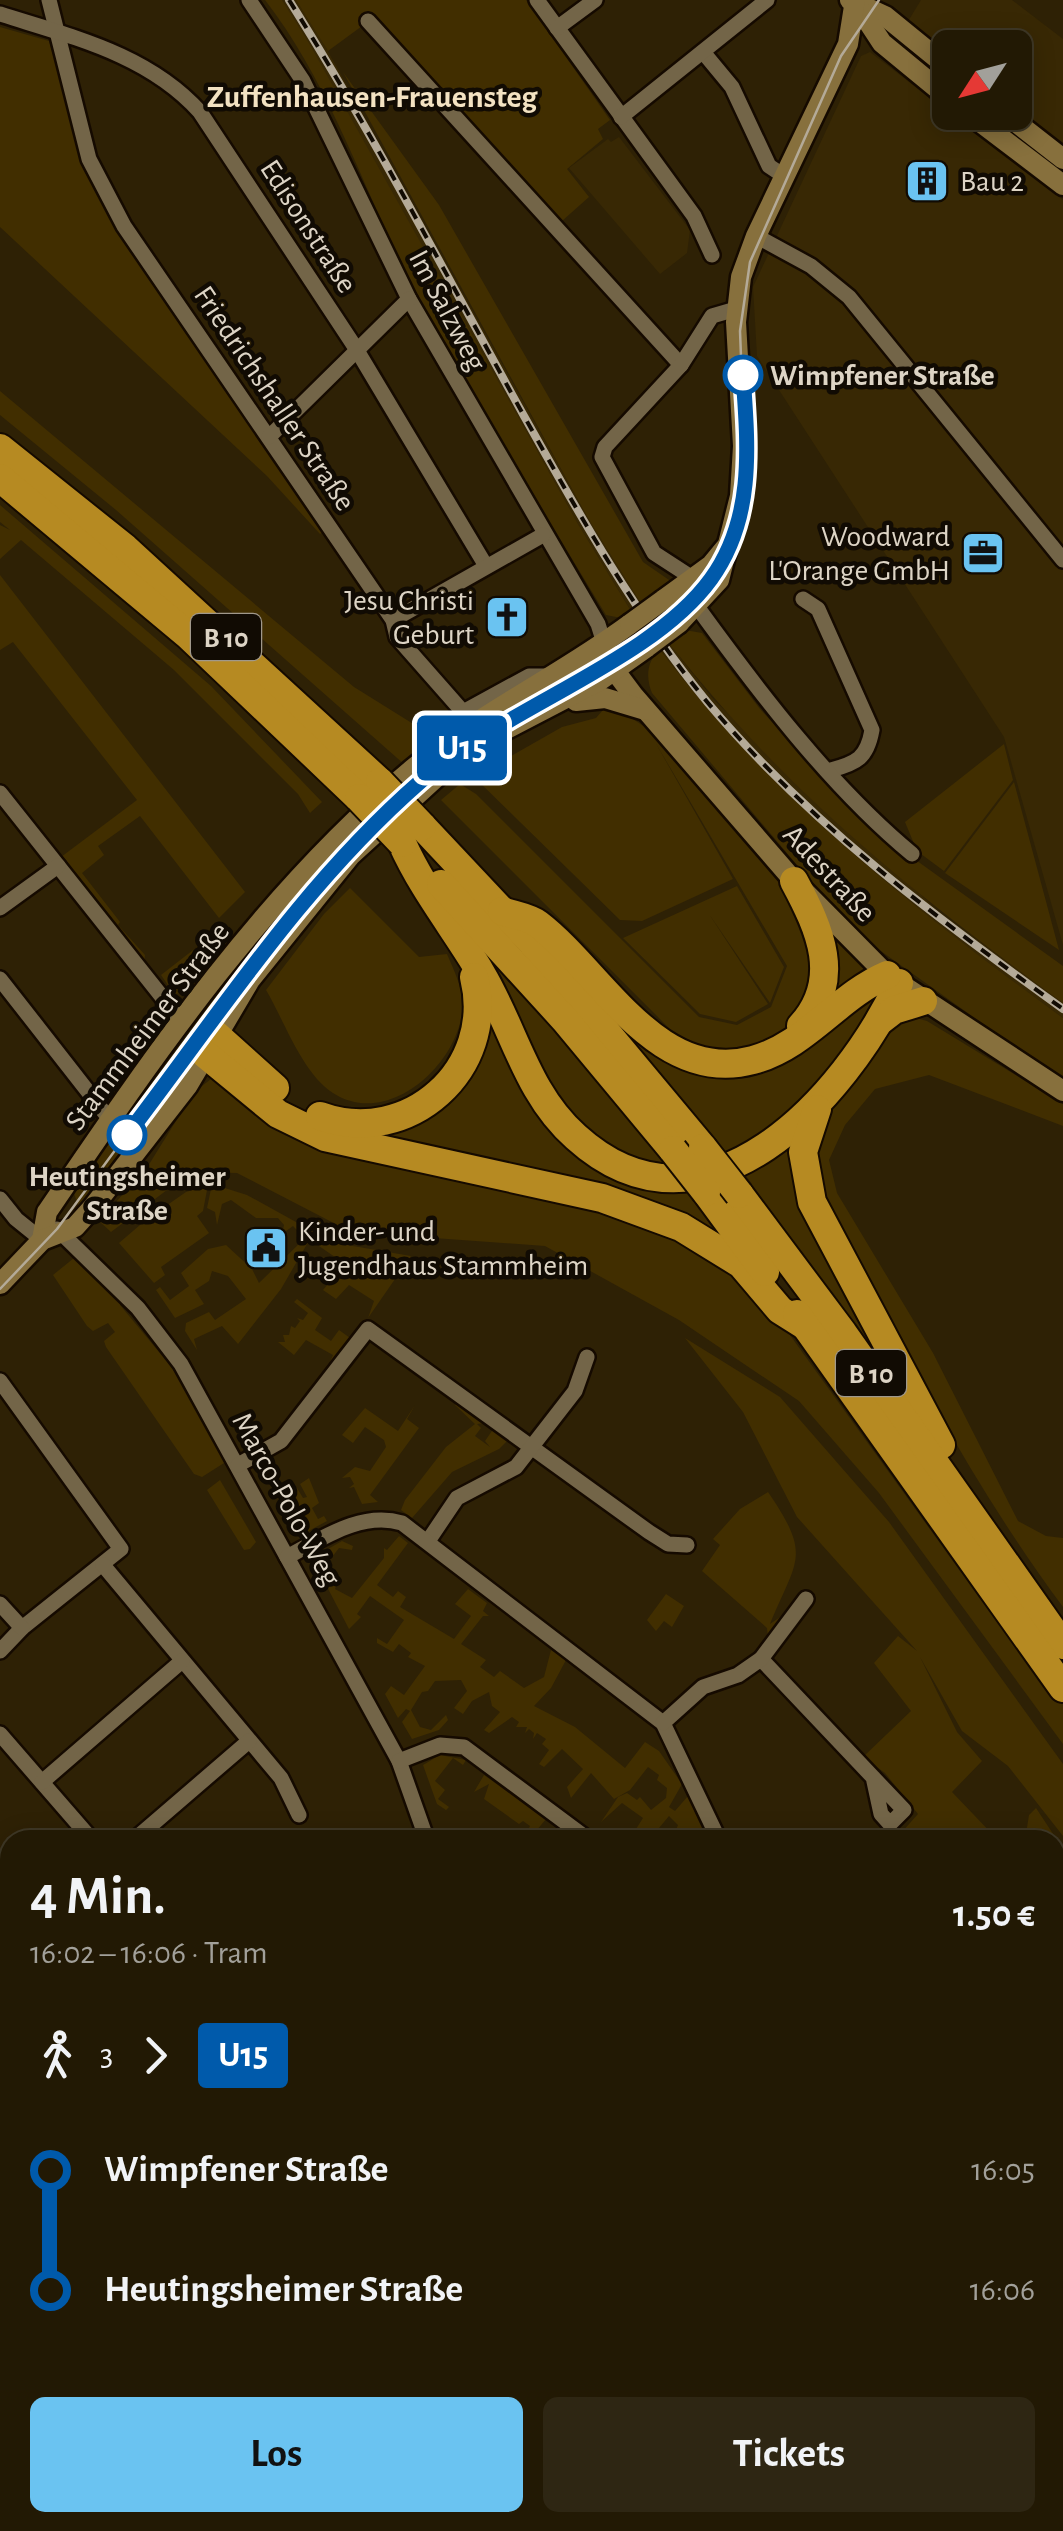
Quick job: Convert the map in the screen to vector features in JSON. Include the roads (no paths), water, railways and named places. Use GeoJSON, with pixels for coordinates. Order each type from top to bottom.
{"type":"FeatureCollection","features":[{"type":"Feature","properties":{"kind":"highway","name":"B 10"},"geometry":{"type":"LineString","coordinates":[[0,448],[125,548],[412,834],[706,1192],[807,1327],[1063,1688]]}},
{"type":"Feature","properties":{"kind":"highway","name":"B 10"},"geometry":{"type":"LineString","coordinates":[[0,478],[370,790]]}},
{"type":"Feature","properties":{"kind":"highway","name":"B 10"},"geometry":{"type":"LineString","coordinates":[[412,834],[502,912],[703,1148],[843,1333],[1063,1645]]}},
{"type":"Feature","properties":{"kind":"highway"},"geometry":{"type":"LineString","coordinates":[[412,834],[421,884],[467,952],[528,1075],[553,1113],[578,1139],[639,1172],[708,1176],[766,1150],[821,1100],[880,1021],[894,1010],[923,1001]]}},
{"type":"Feature","properties":{"kind":"highway"},"geometry":{"type":"LineString","coordinates":[[782,1046],[809,1017],[826,968],[820,935],[794,882]]}},
{"type":"Feature","properties":{"kind":"highway","name":"B 10"},"geometry":{"type":"LineString","coordinates":[[502,912],[536,922],[640,1025],[688,1057],[733,1064],[754,1060],[804,1034],[860,988],[893,979]]}},
{"type":"Feature","properties":{"kind":"highway"},"geometry":{"type":"LineString","coordinates":[[211,1045],[312,1113],[360,1124],[396,1119],[438,1096],[468,1056],[478,1003],[467,952]]}},
{"type":"Feature","properties":{"kind":"highway"},"geometry":{"type":"LineString","coordinates":[[880,1021],[893,979]]}},
{"type":"Feature","properties":{"kind":"highway","name":"B 10"},"geometry":{"type":"LineString","coordinates":[[211,1045],[278,1114],[325,1137],[602,1198],[682,1227],[741,1264],[780,1310],[807,1327]]}},
{"type":"Feature","properties":{"kind":"highway"},"geometry":{"type":"LineString","coordinates":[[821,1100],[803,1152],[812,1202],[930,1425],[990,1521],[1000,1556]]}},
{"type":"Feature","properties":{"kind":"main road"},"geometry":{"type":"LineString","coordinates":[[853,1],[885,16],[932,54]]}},
{"type":"Feature","properties":{"kind":"main road","name":"Stammheimer Straße"},"geometry":{"type":"LineString","coordinates":[[50,1231],[75,1227],[93,1207],[185,1090],[250,980],[351,855],[443,771],[498,734],[615,670],[698,608],[719,580],[742,483],[736,309],[756,236],[848,44],[853,1]]}},
{"type":"Feature","properties":{"kind":"main road"},"geometry":{"type":"LineString","coordinates":[[848,44],[885,16]]}},
{"type":"Feature","properties":{"kind":"main road"},"geometry":{"type":"LineString","coordinates":[[885,16],[932,76]]}},
{"type":"Feature","properties":{"kind":"main road"},"geometry":{"type":"LineString","coordinates":[[991,130],[1063,185]]}},
{"type":"Feature","properties":{"kind":"main road"},"geometry":{"type":"LineString","coordinates":[[1026,130],[1063,159]]}},
{"type":"Feature","properties":{"kind":"main road","name":"Stammheimer Straße"},"geometry":{"type":"LineString","coordinates":[[50,1231],[111,1121],[182,1022],[346,830],[416,766],[484,716],[604,643],[694,579],[726,547]]}},
{"type":"Feature","properties":{"kind":"main road","name":"Adestraße"},"geometry":{"type":"LineString","coordinates":[[604,643],[615,670],[646,711],[794,882],[893,979],[1063,1092]]}},
{"type":"Feature","properties":{"kind":"main road"},"geometry":{"type":"LineString","coordinates":[[549,708],[597,698],[646,711]]}},
{"type":"Feature","properties":{"kind":"main road"},"geometry":{"type":"LineString","coordinates":[[182,1022],[211,1045]]}},
{"type":"Feature","properties":{"kind":"main road"},"geometry":{"type":"LineString","coordinates":[[0,1284],[50,1231]]}},
{"type":"Feature","properties":{"kind":"street","name":"Friedrichshaller Straße"},"geometry":{"type":"LineString","coordinates":[[49,0],[54,32],[90,159],[124,226],[394,620],[397,637],[463,712],[529,676],[553,676]]}},
{"type":"Feature","properties":{"kind":"street","name":"Im Salzweg"},"geometry":{"type":"LineString","coordinates":[[249,0],[303,81],[409,299],[598,624],[604,643]]}},
{"type":"Feature","properties":{"kind":"street"},"geometry":{"type":"LineString","coordinates":[[537,0],[694,216],[712,254]]}},
{"type":"Feature","properties":{"kind":"street"},"geometry":{"type":"LineString","coordinates":[[557,28],[595,0]]}},
{"type":"Feature","properties":{"kind":"street"},"geometry":{"type":"LineString","coordinates":[[621,117],[767,0]]}},
{"type":"Feature","properties":{"kind":"street","name":"Edisonstraße"},"geometry":{"type":"LineString","coordinates":[[0,14],[126,57],[178,88],[258,197],[356,347],[486,566]]}},
{"type":"Feature","properties":{"kind":"street"},"geometry":{"type":"LineString","coordinates":[[368,21],[681,365]]}},
{"type":"Feature","properties":{"kind":"street"},"geometry":{"type":"LineString","coordinates":[[703,52],[738,99],[769,166],[784,176]]}},
{"type":"Feature","properties":{"kind":"street"},"geometry":{"type":"LineString","coordinates":[[756,236],[811,266],[849,297],[1063,560]]}},
{"type":"Feature","properties":{"kind":"street"},"geometry":{"type":"LineString","coordinates":[[270,437],[356,347],[409,299]]}},
{"type":"Feature","properties":{"kind":"street"},"geometry":{"type":"LineString","coordinates":[[694,579],[654,553],[602,457],[605,447],[681,365],[712,316],[736,309]]}},
{"type":"Feature","properties":{"kind":"street"},"geometry":{"type":"LineString","coordinates":[[394,620],[543,534]]}},
{"type":"Feature","properties":{"kind":"street"},"geometry":{"type":"LineString","coordinates":[[803,599],[818,609],[872,730],[869,750],[857,764],[831,770]]}},
{"type":"Feature","properties":{"kind":"street"},"geometry":{"type":"LineString","coordinates":[[698,608],[750,678],[878,825],[912,854]]}},
{"type":"Feature","properties":{"kind":"street"},"geometry":{"type":"LineString","coordinates":[[0,794],[182,1022]]}},
{"type":"Feature","properties":{"kind":"street"},"geometry":{"type":"LineString","coordinates":[[0,908],[58,866]]}},
{"type":"Feature","properties":{"kind":"street"},"geometry":{"type":"LineString","coordinates":[[0,979],[111,1121]]}},
{"type":"Feature","properties":{"kind":"street"},"geometry":{"type":"LineString","coordinates":[[0,1199],[19,1223],[50,1231]]}},
{"type":"Feature","properties":{"kind":"street","name":"Marco-Polo-Weg"},"geometry":{"type":"LineString","coordinates":[[50,1231],[122,1291],[181,1364],[399,1762],[423,1830]]}},
{"type":"Feature","properties":{"kind":"street"},"geometry":{"type":"LineString","coordinates":[[238,1465],[281,1441],[368,1329],[657,1538],[668,1544],[686,1545]]}},
{"type":"Feature","properties":{"kind":"street"},"geometry":{"type":"LineString","coordinates":[[428,1541],[456,1498],[516,1468],[575,1391],[587,1357]]}},
{"type":"Feature","properties":{"kind":"street"},"geometry":{"type":"LineString","coordinates":[[0,1381],[121,1549],[22,1628],[0,1651]]}},
{"type":"Feature","properties":{"kind":"street"},"geometry":{"type":"LineString","coordinates":[[288,1557],[371,1518],[402,1523],[663,1723],[714,1830]]}},
{"type":"Feature","properties":{"kind":"street"},"geometry":{"type":"LineString","coordinates":[[104,1565],[281,1778],[300,1815]]}},
{"type":"Feature","properties":{"kind":"street"},"geometry":{"type":"LineString","coordinates":[[663,1723],[703,1687],[738,1675],[761,1660],[806,1599]]}},
{"type":"Feature","properties":{"kind":"street"},"geometry":{"type":"LineString","coordinates":[[0,1604],[22,1628]]}},
{"type":"Feature","properties":{"kind":"street"},"geometry":{"type":"LineString","coordinates":[[42,1782],[182,1660]]}},
{"type":"Feature","properties":{"kind":"street"},"geometry":{"type":"LineString","coordinates":[[761,1660],[873,1777]]}},
{"type":"Feature","properties":{"kind":"street"},"geometry":{"type":"LineString","coordinates":[[0,1734],[83,1830]]}},
{"type":"Feature","properties":{"kind":"street"},"geometry":{"type":"LineString","coordinates":[[146,1830],[250,1741]]}},
{"type":"Feature","properties":{"kind":"street"},"geometry":{"type":"LineString","coordinates":[[399,1762],[440,1744],[464,1747],[576,1830]]}},
{"type":"Feature","properties":{"kind":"tram line"},"geometry":{"type":"LineString","coordinates":[[0,1289],[57,1229],[288,916],[358,840],[466,744],[611,660],[675,616],[719,568],[734,536],[746,484],[740,331],[750,262],[841,56],[879,0]]}},
{"type":"Feature","properties":{"kind":"tram line","name":"U15"},"geometry":{"type":"LineString","coordinates":[[127,1135],[288,916],[358,840],[466,744],[642,640],[684,610],[706,585],[729,549],[744,499],[748,446],[743,375]]}},
{"type":"Feature","properties":{"kind":"railway"},"geometry":{"type":"LineString","coordinates":[[289,0],[380,154],[588,527],[681,669],[747,747],[831,829],[921,904],[1063,1009]]}},
{"type":"Feature","properties":{"kind":"place","name":"Bau 2"},"geometry":{"type":"Point","coordinates":[927,181]}},
{"type":"Feature","properties":{"kind":"place","name":"Wimpfener Straße"},"geometry":{"type":"Point","coordinates":[743,375]}},
{"type":"Feature","properties":{"kind":"place","name":"Woodward L'Orange GmbH"},"geometry":{"type":"Point","coordinates":[983,553]}},
{"type":"Feature","properties":{"kind":"place","name":"Jesu Christi Geburt"},"geometry":{"type":"Point","coordinates":[507,617]}},
{"type":"Feature","properties":{"kind":"place","name":"Heutingsheimer Straße"},"geometry":{"type":"Point","coordinates":[127,1135]}},
{"type":"Feature","properties":{"kind":"place","name":"Kinder- und Jugendhaus Stammheim"},"geometry":{"type":"Point","coordinates":[266,1248]}},
{"type":"Feature","properties":{"kind":"district","name":"Zuffenhausen-Frauensteg"},"geometry":{"type":"Point","coordinates":[372,96]}}]}
